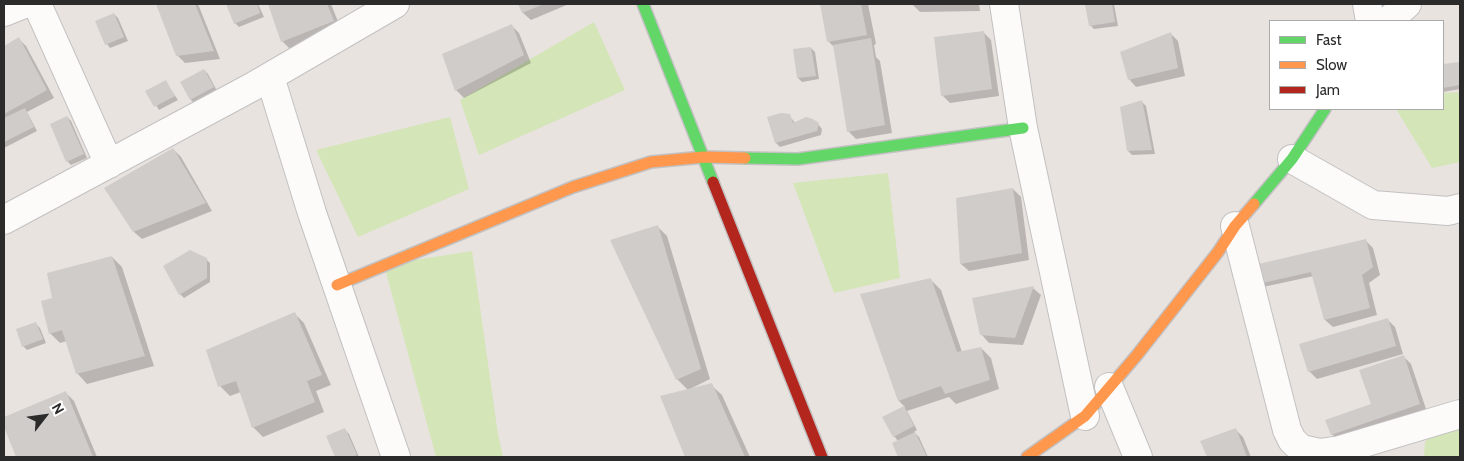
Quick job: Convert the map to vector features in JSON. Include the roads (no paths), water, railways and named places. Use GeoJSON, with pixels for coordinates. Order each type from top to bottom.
{"type":"FeatureCollection","features":[{"type":"Feature","properties":{"kind":"street"},"geometry":{"type":"LineString","coordinates":[[4,12],[24,4]]}},
{"type":"Feature","properties":{"kind":"street"},"geometry":{"type":"LineString","coordinates":[[37,4],[109,164]]}},
{"type":"Feature","properties":{"kind":"street"},"geometry":{"type":"LineString","coordinates":[[4,220],[270,77],[394,4]]}},
{"type":"Feature","properties":{"kind":"street"},"geometry":{"type":"LineString","coordinates":[[643,4],[822,457]]}},
{"type":"Feature","properties":{"kind":"street"},"geometry":{"type":"LineString","coordinates":[[1004,4],[1023,128],[1085,416]]}},
{"type":"Feature","properties":{"kind":"street"},"geometry":{"type":"LineString","coordinates":[[1367,4],[1370,20]]}},
{"type":"Feature","properties":{"kind":"street"},"geometry":{"type":"LineString","coordinates":[[1389,20],[1407,4]]}},
{"type":"Feature","properties":{"kind":"street"},"geometry":{"type":"LineString","coordinates":[[270,77],[312,213],[396,457]]}},
{"type":"Feature","properties":{"kind":"street"},"geometry":{"type":"LineString","coordinates":[[1027,457],[1085,416],[1218,252],[1235,226],[1292,160],[1324,110]]}},
{"type":"Feature","properties":{"kind":"street"},"geometry":{"type":"LineString","coordinates":[[337,285],[573,187],[651,162],[704,157],[798,159],[1023,128]]}},
{"type":"Feature","properties":{"kind":"street"},"geometry":{"type":"LineString","coordinates":[[1292,160],[1373,205],[1448,212],[1460,208]]}},
{"type":"Feature","properties":{"kind":"street"},"geometry":{"type":"LineString","coordinates":[[1235,226],[1287,430],[1292,440],[1301,449],[1320,453],[1340,450],[1460,414]]}},
{"type":"Feature","properties":{"kind":"street"},"geometry":{"type":"LineString","coordinates":[[1109,387],[1138,457]]}}]}
